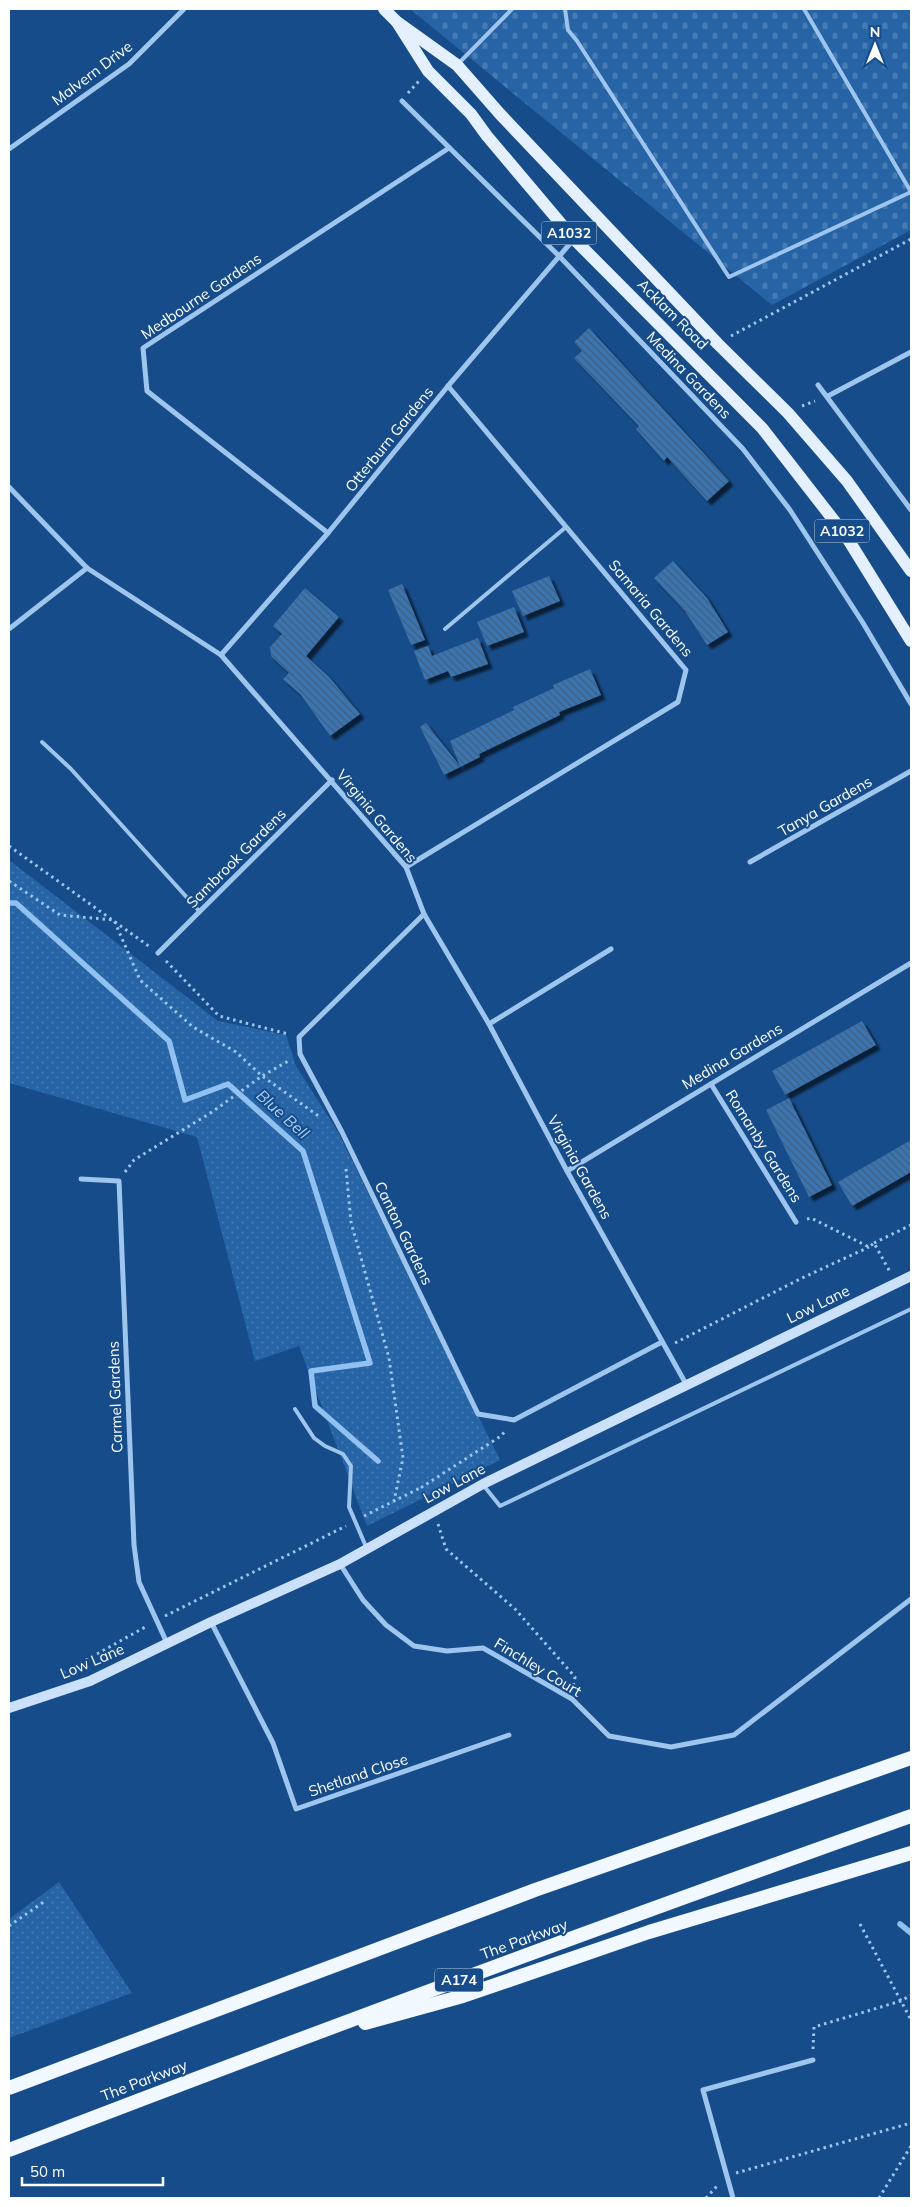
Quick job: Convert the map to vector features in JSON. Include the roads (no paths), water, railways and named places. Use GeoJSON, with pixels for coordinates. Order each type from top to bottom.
{"type":"FeatureCollection","features":[{"type":"Feature","properties":{"kind":"highway"},"geometry":{"type":"LineString","coordinates":[[9,2088],[535,1890],[911,1758]]}},
{"type":"Feature","properties":{"kind":"highway","name":"The Parkway"},"geometry":{"type":"LineString","coordinates":[[9,2150],[271,2049],[911,1816]]}},
{"type":"Feature","properties":{"kind":"highway","name":"A174"},"geometry":{"type":"LineString","coordinates":[[271,2049],[463,1996],[650,1932],[911,1853]]}},
{"type":"Feature","properties":{"kind":"main road","name":"Acklam Road"},"geometry":{"type":"LineString","coordinates":[[384,9],[397,22],[457,65],[500,114],[718,344],[788,412],[847,481],[911,571]]}},
{"type":"Feature","properties":{"kind":"main road","name":"Acklam Road"},"geometry":{"type":"LineString","coordinates":[[397,22],[428,71],[471,114],[487,136],[574,239],[762,428],[846,536],[911,641]]}},
{"type":"Feature","properties":{"kind":"main road","name":"Low Lane"},"geometry":{"type":"LineString","coordinates":[[9,1708],[90,1681],[211,1622],[340,1564],[483,1484],[911,1276]]}},
{"type":"Feature","properties":{"kind":"street","name":"Malvern Drive"},"geometry":{"type":"LineString","coordinates":[[9,149],[129,64],[184,9]]}},
{"type":"Feature","properties":{"kind":"street","name":"Medina Gardens"},"geometry":{"type":"LineString","coordinates":[[402,100],[560,257],[743,449],[790,510],[863,623],[911,704]]}},
{"type":"Feature","properties":{"kind":"street","name":"Medbourne Gardens"},"geometry":{"type":"LineString","coordinates":[[328,533],[146,391],[143,348],[449,148]]}},
{"type":"Feature","properties":{"kind":"street","name":"Otterburn Gardens"},"geometry":{"type":"LineString","coordinates":[[221,654],[328,533],[448,386],[574,239]]}},
{"type":"Feature","properties":{"kind":"street"},"geometry":{"type":"LineString","coordinates":[[828,396],[911,352]]}},
{"type":"Feature","properties":{"kind":"street"},"geometry":{"type":"LineString","coordinates":[[818,385],[911,510]]}},
{"type":"Feature","properties":{"kind":"street","name":"Samaria Gardens"},"geometry":{"type":"LineString","coordinates":[[406,867],[678,702],[686,670],[448,386]]}},
{"type":"Feature","properties":{"kind":"street","name":"Virginia Gardens"},"geometry":{"type":"LineString","coordinates":[[9,487],[88,568],[221,654],[406,867],[424,914],[489,1024],[567,1171],[686,1384]]}},
{"type":"Feature","properties":{"kind":"street"},"geometry":{"type":"LineString","coordinates":[[9,629],[88,568]]}},
{"type":"Feature","properties":{"kind":"street","name":"Tanya Gardens"},"geometry":{"type":"LineString","coordinates":[[750,862],[911,770]]}},
{"type":"Feature","properties":{"kind":"street","name":"Sambrook Gardens"},"geometry":{"type":"LineString","coordinates":[[158,953],[332,780]]}},
{"type":"Feature","properties":{"kind":"street","name":"Canton Gardens"},"geometry":{"type":"LineString","coordinates":[[424,914],[299,1037],[300,1054],[342,1132],[478,1414],[514,1420],[662,1342]]}},
{"type":"Feature","properties":{"kind":"street"},"geometry":{"type":"LineString","coordinates":[[489,1024],[612,949]]}},
{"type":"Feature","properties":{"kind":"street","name":"Medina Gardens"},"geometry":{"type":"LineString","coordinates":[[567,1171],[911,963]]}},
{"type":"Feature","properties":{"kind":"street","name":"Romanby Gardens"},"geometry":{"type":"LineString","coordinates":[[711,1084],[796,1222]]}},
{"type":"Feature","properties":{"kind":"street","name":"Carmel Gardens"},"geometry":{"type":"LineString","coordinates":[[81,1179],[119,1181],[134,1545],[139,1582],[167,1643]]}},
{"type":"Feature","properties":{"kind":"street","name":"Finchley Court"},"geometry":{"type":"LineString","coordinates":[[340,1564],[363,1600],[386,1625],[414,1646],[446,1651],[482,1648],[572,1699],[610,1736],[671,1746],[734,1736],[911,1599]]}},
{"type":"Feature","properties":{"kind":"street","name":"Shetland Close"},"geometry":{"type":"LineString","coordinates":[[211,1622],[273,1743],[296,1809],[509,1735]]}},
{"type":"Feature","properties":{"kind":"street"},"geometry":{"type":"LineString","coordinates":[[733,2198],[703,2090],[813,2060]]}},
{"type":"Feature","properties":{"kind":"lane"},"geometry":{"type":"LineString","coordinates":[[457,65],[512,9]]}},
{"type":"Feature","properties":{"kind":"lane"},"geometry":{"type":"LineString","coordinates":[[565,9],[568,30],[577,41],[728,277],[911,192],[804,9]]}},
{"type":"Feature","properties":{"kind":"lane"},"geometry":{"type":"LineString","coordinates":[[446,629],[566,527]]}},
{"type":"Feature","properties":{"kind":"lane"},"geometry":{"type":"LineString","coordinates":[[42,742],[71,769],[200,912]]}},
{"type":"Feature","properties":{"kind":"lane"},"geometry":{"type":"LineString","coordinates":[[483,1484],[500,1506],[911,1309]]}},
{"type":"Feature","properties":{"kind":"lane"},"geometry":{"type":"LineString","coordinates":[[295,1409],[314,1438],[325,1446],[343,1454],[351,1466],[348,1507],[367,1549]]}},
{"type":"Feature","properties":{"kind":"waterway","name":"Blue Bell"},"geometry":{"type":"LineString","coordinates":[[9,903],[16,903],[169,1041],[185,1100],[228,1084],[303,1151],[370,1363],[311,1371],[315,1406],[378,1461]]}},
{"type":"Feature","properties":{"kind":"waterway"},"geometry":{"type":"LineString","coordinates":[[900,1924],[911,1933]]}}]}
